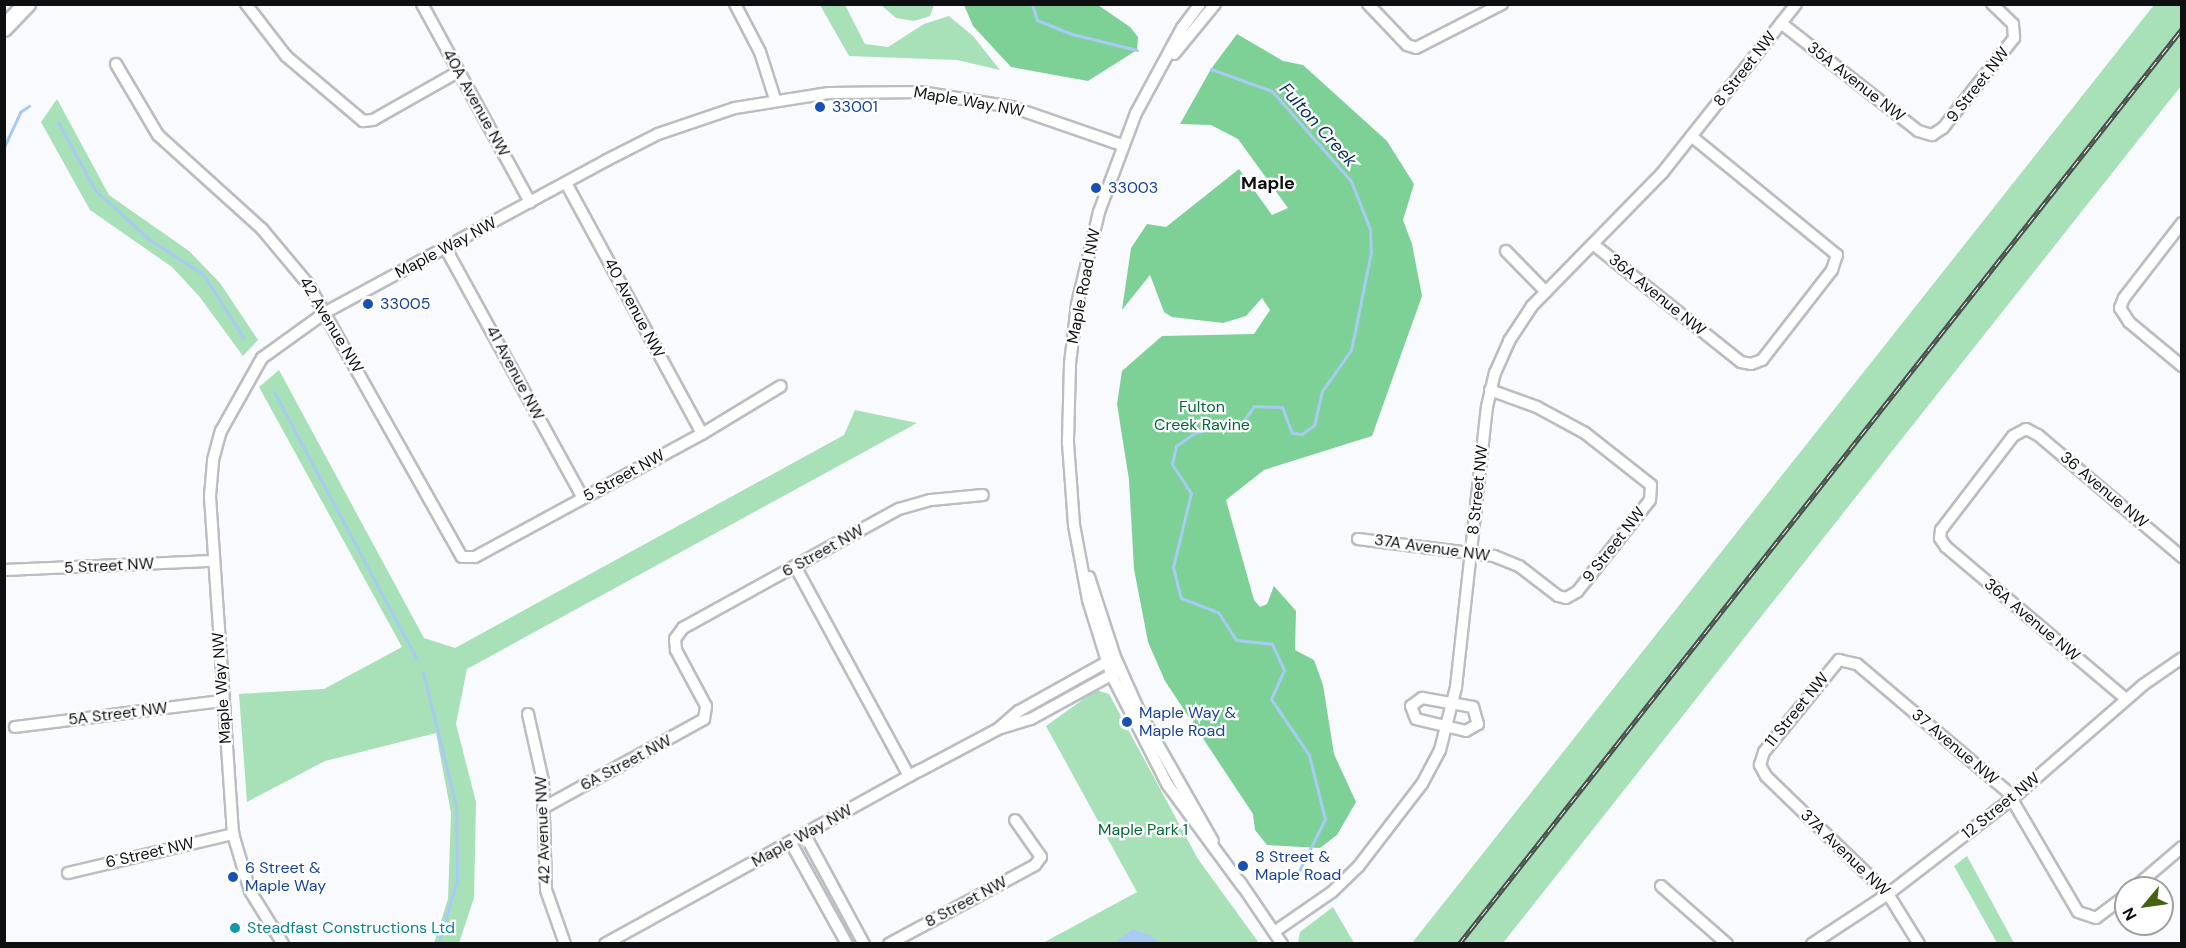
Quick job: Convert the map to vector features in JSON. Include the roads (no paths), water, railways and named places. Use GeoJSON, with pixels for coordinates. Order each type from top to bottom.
{"type":"FeatureCollection","features":[{"type":"Feature","properties":{"kind":"highway"},"geometry":{"type":"LineString","coordinates":[[4,28],[27,4]]}},
{"type":"Feature","properties":{"kind":"street"},"geometry":{"type":"LineString","coordinates":[[246,4],[286,56],[363,121],[373,120],[458,72]]}},
{"type":"Feature","properties":{"kind":"street","name":"40A Avenue NW"},"geometry":{"type":"LineString","coordinates":[[422,4],[530,202]]}},
{"type":"Feature","properties":{"kind":"street"},"geometry":{"type":"LineString","coordinates":[[735,4],[760,52],[775,99]]}},
{"type":"Feature","properties":{"kind":"street","name":"Maple Road NW"},"geometry":{"type":"LineString","coordinates":[[1200,4],[1182,28],[1122,145],[1087,257],[1072,340],[1067,417],[1078,544],[1116,672],[1161,755],[1243,887],[1282,944]]}},
{"type":"Feature","properties":{"kind":"street","name":"Maple Road NW"},"geometry":{"type":"LineString","coordinates":[[1157,75],[1215,4]]}},
{"type":"Feature","properties":{"kind":"street"},"geometry":{"type":"LineString","coordinates":[[1368,4],[1407,45],[1416,48],[1502,4]]}},
{"type":"Feature","properties":{"kind":"street","name":"8 Street NW"},"geometry":{"type":"LineString","coordinates":[[1274,932],[1332,892],[1372,849],[1429,775],[1447,728],[1453,703],[1490,390],[1509,341],[1546,292],[1663,172],[1796,4]]}},
{"type":"Feature","properties":{"kind":"street","name":"9 Street NW"},"geometry":{"type":"LineString","coordinates":[[1932,135],[1943,128],[2011,43],[2015,28],[1992,4]]}},
{"type":"Feature","properties":{"kind":"street","name":"35A Avenue NW"},"geometry":{"type":"LineString","coordinates":[[1781,23],[1918,131],[1932,135]]}},
{"type":"Feature","properties":{"kind":"street","name":"42 Avenue NW"},"geometry":{"type":"LineString","coordinates":[[116,64],[158,135],[262,229],[297,269],[326,312],[456,551],[465,558]]}},
{"type":"Feature","properties":{"kind":"street","name":"Maple Way NW"},"geometry":{"type":"LineString","coordinates":[[283,944],[250,891],[233,834],[214,561],[212,470],[232,407],[262,358],[326,312],[658,134],[713,114],[775,99],[862,91],[947,95],[1012,107],[1122,145]]}},
{"type":"Feature","properties":{"kind":"street","name":"36A Avenue NW"},"geometry":{"type":"LineString","coordinates":[[1593,244],[1738,359],[1750,364],[1766,354],[1832,270],[1837,255],[1691,136]]}},
{"type":"Feature","properties":{"kind":"street","name":"40 Avenue NW"},"geometry":{"type":"LineString","coordinates":[[566,183],[702,434]]}},
{"type":"Feature","properties":{"kind":"street"},"geometry":{"type":"LineString","coordinates":[[2181,223],[2124,298],[2120,308],[2129,322],[2181,366]]}},
{"type":"Feature","properties":{"kind":"street","name":"41 Avenue NW"},"geometry":{"type":"LineString","coordinates":[[446,249],[583,498]]}},
{"type":"Feature","properties":{"kind":"street"},"geometry":{"type":"LineString","coordinates":[[1506,251],[1546,292]]}},
{"type":"Feature","properties":{"kind":"street","name":"5 Street NW"},"geometry":{"type":"LineString","coordinates":[[465,558],[475,557],[702,434],[781,386]]}},
{"type":"Feature","properties":{"kind":"street","name":"9 Street NW"},"geometry":{"type":"LineString","coordinates":[[1490,390],[1537,407],[1585,433],[1651,485],[1650,500],[1577,592],[1566,598]]}},
{"type":"Feature","properties":{"kind":"street","name":"36 Avenue NW"},"geometry":{"type":"LineString","coordinates":[[1940,538],[1947,520],[2013,436],[2023,429],[2038,435],[2181,557]]}},
{"type":"Feature","properties":{"kind":"street","name":"6 Street NW"},"geometry":{"type":"LineString","coordinates":[[706,715],[704,703],[676,650],[675,639],[686,626],[910,505],[983,495]]}},
{"type":"Feature","properties":{"kind":"street","name":"37A Avenue NW"},"geometry":{"type":"LineString","coordinates":[[1358,538],[1472,552],[1512,562],[1566,598]]}},
{"type":"Feature","properties":{"kind":"street","name":"36A Avenue NW"},"geometry":{"type":"LineString","coordinates":[[1940,538],[2126,699]]}},
{"type":"Feature","properties":{"kind":"street","name":"5 Street NW"},"geometry":{"type":"LineString","coordinates":[[4,570],[214,561]]}},
{"type":"Feature","properties":{"kind":"street"},"geometry":{"type":"LineString","coordinates":[[795,566],[909,776]]}},
{"type":"Feature","properties":{"kind":"street","name":"12 Street NW"},"geometry":{"type":"LineString","coordinates":[[1812,944],[1888,894],[2013,798],[2126,699],[2181,658]]}},
{"type":"Feature","properties":{"kind":"street","name":"Maple Way NW"},"geometry":{"type":"LineString","coordinates":[[998,729],[1019,711],[1111,659]]}},
{"type":"Feature","properties":{"kind":"street","name":"11 Street NW"},"geometry":{"type":"LineString","coordinates":[[1761,769],[1764,752],[1833,665],[1845,659]]}},
{"type":"Feature","properties":{"kind":"street","name":"37 Avenue NW"},"geometry":{"type":"LineString","coordinates":[[1845,659],[1857,664],[2013,798],[2074,908],[2082,915],[2102,916],[2114,906]]}},
{"type":"Feature","properties":{"kind":"street","name":"Maple Way NW"},"geometry":{"type":"LineString","coordinates":[[605,944],[909,776],[998,729],[1030,719],[1116,672]]}},
{"type":"Feature","properties":{"kind":"street"},"geometry":{"type":"LineString","coordinates":[[1422,698],[1453,703],[1473,707],[1478,724],[1466,731],[1447,728],[1416,719],[1410,709],[1422,698]]}},
{"type":"Feature","properties":{"kind":"street","name":"5A Street NW"},"geometry":{"type":"LineString","coordinates":[[15,728],[222,701]]}},
{"type":"Feature","properties":{"kind":"street","name":"42 Avenue NW"},"geometry":{"type":"LineString","coordinates":[[528,714],[542,773],[546,890],[565,944]]}},
{"type":"Feature","properties":{"kind":"street","name":"6A Street NW"},"geometry":{"type":"LineString","coordinates":[[543,808],[698,725],[706,715]]}},
{"type":"Feature","properties":{"kind":"street","name":"37A Avenue NW"},"geometry":{"type":"LineString","coordinates":[[1761,769],[1888,894],[1919,944]]}},
{"type":"Feature","properties":{"kind":"street","name":"8 Street NW"},"geometry":{"type":"LineString","coordinates":[[889,944],[1024,871],[1041,857],[1015,820]]}},
{"type":"Feature","properties":{"kind":"street","name":"6 Street NW"},"geometry":{"type":"LineString","coordinates":[[68,873],[233,834]]}},
{"type":"Feature","properties":{"kind":"street"},"geometry":{"type":"LineString","coordinates":[[805,835],[864,944]]}},
{"type":"Feature","properties":{"kind":"street"},"geometry":{"type":"LineString","coordinates":[[791,843],[847,944]]}},
{"type":"Feature","properties":{"kind":"street"},"geometry":{"type":"LineString","coordinates":[[2148,876],[2181,847]]}},
{"type":"Feature","properties":{"kind":"street"},"geometry":{"type":"LineString","coordinates":[[1661,886],[1727,944]]}},
{"type":"Feature","properties":{"kind":"water"},"geometry":{"type":"Polygon","coordinates":[[[1133,929],[1151,936],[1161,943],[1114,943],[1133,929]]]}},
{"type":"Feature","properties":{"kind":"waterway","name":"Fulton Creek"},"geometry":{"type":"LineString","coordinates":[[1032,4],[1037,20],[1072,34],[1137,50]]}},
{"type":"Feature","properties":{"kind":"waterway","name":"Fulton Creek"},"geometry":{"type":"LineString","coordinates":[[1211,69],[1272,91],[1351,181],[1370,229],[1371,252],[1351,350],[1322,391],[1314,425],[1302,434],[1292,433],[1282,407],[1254,406],[1238,429],[1220,424],[1193,434],[1176,446],[1172,464],[1191,493],[1173,567],[1181,598],[1218,612],[1236,640],[1272,644],[1284,670],[1271,699],[1309,755],[1325,819],[1299,871]]}},
{"type":"Feature","properties":{"kind":"waterway"},"geometry":{"type":"LineString","coordinates":[[4,147],[20,112],[29,106]]}},
{"type":"Feature","properties":{"kind":"waterway"},"geometry":{"type":"LineString","coordinates":[[58,122],[95,190],[150,240],[203,274],[243,337]]}},
{"type":"Feature","properties":{"kind":"waterway"},"geometry":{"type":"LineString","coordinates":[[274,392],[416,658]]}},
{"type":"Feature","properties":{"kind":"waterway"},"geometry":{"type":"LineString","coordinates":[[423,672],[456,805],[457,880],[438,944]]}},
{"type":"Feature","properties":{"kind":"railway"},"geometry":{"type":"LineString","coordinates":[[1459,944],[2182,29]]}},
{"type":"Feature","properties":{"kind":"place","name":"33001"},"geometry":{"type":"Point","coordinates":[820,107]}},
{"type":"Feature","properties":{"kind":"place","name":"33003"},"geometry":{"type":"Point","coordinates":[1096,188]}},
{"type":"Feature","properties":{"kind":"place","name":"33005"},"geometry":{"type":"Point","coordinates":[368,304]}},
{"type":"Feature","properties":{"kind":"place","name":"Maple Way & Maple Road"},"geometry":{"type":"Point","coordinates":[1127,722]}},
{"type":"Feature","properties":{"kind":"place","name":"8 Street & Maple Road"},"geometry":{"type":"Point","coordinates":[1243,866]}},
{"type":"Feature","properties":{"kind":"place","name":"6 Street & Maple Way"},"geometry":{"type":"Point","coordinates":[233,877]}},
{"type":"Feature","properties":{"kind":"place","name":"Steadfast Constructions Ltd"},"geometry":{"type":"Point","coordinates":[235,928]}},
{"type":"Feature","properties":{"kind":"district","name":"Maple"},"geometry":{"type":"Point","coordinates":[1268,183]}},
{"type":"Feature","properties":{"kind":"park label","name":"Fulton Creek Ravine"},"geometry":{"type":"Point","coordinates":[1202,416]}},
{"type":"Feature","properties":{"kind":"park label","name":"Maple Park 1"},"geometry":{"type":"Point","coordinates":[1143,830]}}]}
